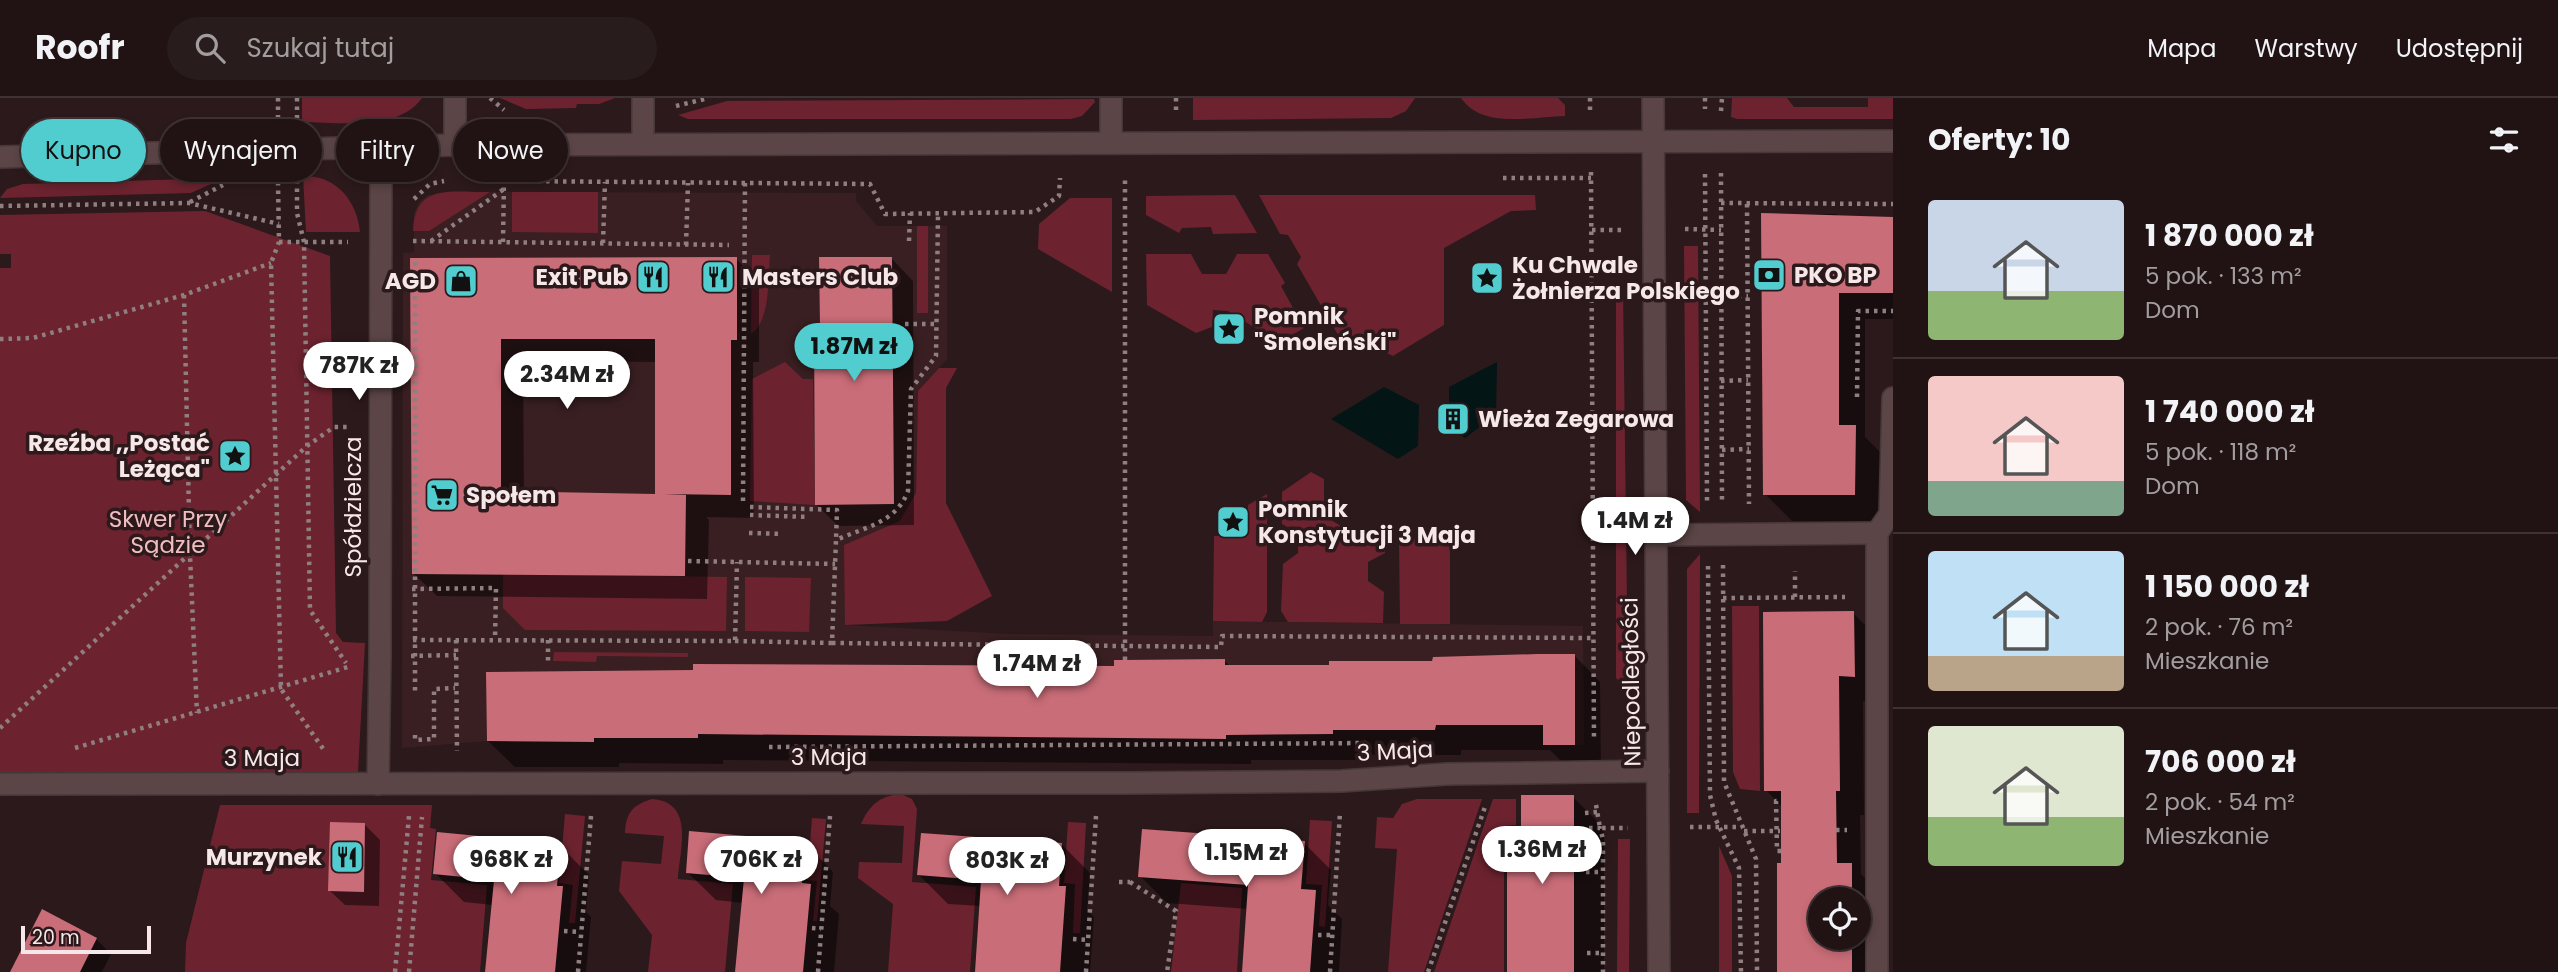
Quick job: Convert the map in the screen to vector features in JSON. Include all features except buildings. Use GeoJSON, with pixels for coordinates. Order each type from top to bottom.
{"type":"FeatureCollection","features":[{"type":"Feature","properties":{"kind":"street"},"geometry":{"type":"LineString","coordinates":[[455,98],[455,119]]}},
{"type":"Feature","properties":{"kind":"street"},"geometry":{"type":"LineString","coordinates":[[643,98],[643,144]]}},
{"type":"Feature","properties":{"kind":"street"},"geometry":{"type":"LineString","coordinates":[[1111,98],[1111,143]]}},
{"type":"Feature","properties":{"kind":"street","name":"Niepodległości"},"geometry":{"type":"LineString","coordinates":[[1654,98],[1652,143],[1659,972]]}},
{"type":"Feature","properties":{"kind":"street"},"geometry":{"type":"LineString","coordinates":[[568,144],[1893,141]]}},
{"type":"Feature","properties":{"kind":"street"},"geometry":{"type":"LineString","coordinates":[[0,157],[336,148]]}},
{"type":"Feature","properties":{"kind":"street","name":"Spółdzielcza"},"geometry":{"type":"LineString","coordinates":[[378,784],[381,182]]}},
{"type":"Feature","properties":{"kind":"street"},"geometry":{"type":"LineString","coordinates":[[1877,972],[1877,533],[1891,514],[1893,398]]}},
{"type":"Feature","properties":{"kind":"street"},"geometry":{"type":"LineString","coordinates":[[1656,535],[1877,533]]}},
{"type":"Feature","properties":{"kind":"street","name":"3 Maja"},"geometry":{"type":"LineString","coordinates":[[0,784],[1097,783],[1341,780],[1447,774],[1658,771]]}},
{"type":"Feature","properties":{"kind":"path"},"geometry":{"type":"LineString","coordinates":[[278,98],[278,119]]}},
{"type":"Feature","properties":{"kind":"path"},"geometry":{"type":"LineString","coordinates":[[297,98],[297,119]]}},
{"type":"Feature","properties":{"kind":"path"},"geometry":{"type":"LineString","coordinates":[[664,109],[709,98]]}},
{"type":"Feature","properties":{"kind":"path"},"geometry":{"type":"LineString","coordinates":[[1705,98],[1705,108]]}},
{"type":"Feature","properties":{"kind":"path"},"geometry":{"type":"LineString","coordinates":[[1591,167],[1594,749]]}},
{"type":"Feature","properties":{"kind":"path"},"geometry":{"type":"LineString","coordinates":[[1705,176],[1708,768],[1712,808],[1739,868],[1741,972]]}},
{"type":"Feature","properties":{"kind":"path"},"geometry":{"type":"LineString","coordinates":[[568,182],[870,184],[884,214],[938,214],[1035,212],[1059,196],[1059,178],[1072,178]]}},
{"type":"Feature","properties":{"kind":"path"},"geometry":{"type":"LineString","coordinates":[[1112,178],[1138,178]]}},
{"type":"Feature","properties":{"kind":"path"},"geometry":{"type":"LineString","coordinates":[[1125,178],[1125,660]]}},
{"type":"Feature","properties":{"kind":"path"},"geometry":{"type":"LineString","coordinates":[[410,207],[422,188],[453,180]]}},
{"type":"Feature","properties":{"kind":"path"},"geometry":{"type":"LineString","coordinates":[[278,182],[279,242],[271,263],[281,689],[325,752]]}},
{"type":"Feature","properties":{"kind":"path"},"geometry":{"type":"LineString","coordinates":[[297,182],[297,213],[304,242],[310,610],[380,713]]}},
{"type":"Feature","properties":{"kind":"path"},"geometry":{"type":"LineString","coordinates":[[503,242],[504,182]]}},
{"type":"Feature","properties":{"kind":"path"},"geometry":{"type":"LineString","coordinates":[[603,243],[605,182]]}},
{"type":"Feature","properties":{"kind":"path"},"geometry":{"type":"LineString","coordinates":[[686,245],[688,183]]}},
{"type":"Feature","properties":{"kind":"path"},"geometry":{"type":"LineString","coordinates":[[743,501],[746,183]]}},
{"type":"Feature","properties":{"kind":"path"},"geometry":{"type":"LineString","coordinates":[[430,241],[504,189]]}},
{"type":"Feature","properties":{"kind":"path"},"geometry":{"type":"LineString","coordinates":[[0,206],[189,202],[215,206],[279,224]]}},
{"type":"Feature","properties":{"kind":"path"},"geometry":{"type":"LineString","coordinates":[[1721,203],[1893,204]]}},
{"type":"Feature","properties":{"kind":"path"},"geometry":{"type":"LineString","coordinates":[[1747,204],[1749,487]]}},
{"type":"Feature","properties":{"kind":"path"},"geometry":{"type":"LineString","coordinates":[[909,241],[910,214]]}},
{"type":"Feature","properties":{"kind":"path"},"geometry":{"type":"LineString","coordinates":[[836,540],[897,514],[908,491],[911,389],[936,356],[938,214]]}},
{"type":"Feature","properties":{"kind":"path"},"geometry":{"type":"LineString","coordinates":[[1684,229],[1721,230]]}},
{"type":"Feature","properties":{"kind":"path"},"geometry":{"type":"LineString","coordinates":[[1592,230],[1628,230]]}},
{"type":"Feature","properties":{"kind":"path"},"geometry":{"type":"LineString","coordinates":[[279,242],[352,242]]}},
{"type":"Feature","properties":{"kind":"path"},"geometry":{"type":"LineString","coordinates":[[405,242],[729,245]]}},
{"type":"Feature","properties":{"kind":"path"},"geometry":{"type":"LineString","coordinates":[[415,262],[415,704]]}},
{"type":"Feature","properties":{"kind":"path"},"geometry":{"type":"LineString","coordinates":[[0,339],[33,338],[184,295],[271,263]]}},
{"type":"Feature","properties":{"kind":"path"},"geometry":{"type":"LineString","coordinates":[[184,295],[190,556],[197,713]]}},
{"type":"Feature","properties":{"kind":"path"},"geometry":{"type":"LineString","coordinates":[[1721,296],[1748,296]]}},
{"type":"Feature","properties":{"kind":"path"},"geometry":{"type":"LineString","coordinates":[[1857,407],[1858,311],[1893,312]]}},
{"type":"Feature","properties":{"kind":"path"},"geometry":{"type":"LineString","coordinates":[[905,324],[937,324]]}},
{"type":"Feature","properties":{"kind":"path"},"geometry":{"type":"LineString","coordinates":[[1721,381],[1748,380]]}},
{"type":"Feature","properties":{"kind":"path"},"geometry":{"type":"LineString","coordinates":[[0,728],[307,446],[334,427],[380,427]]}},
{"type":"Feature","properties":{"kind":"path"},"geometry":{"type":"LineString","coordinates":[[1722,450],[1749,449]]}},
{"type":"Feature","properties":{"kind":"path"},"geometry":{"type":"LineString","coordinates":[[750,508],[837,510],[832,643]]}},
{"type":"Feature","properties":{"kind":"path"},"geometry":{"type":"LineString","coordinates":[[750,515],[809,517]]}},
{"type":"Feature","properties":{"kind":"path"},"geometry":{"type":"LineString","coordinates":[[749,533],[783,534]]}},
{"type":"Feature","properties":{"kind":"path"},"geometry":{"type":"LineString","coordinates":[[414,549],[423,549]]}},
{"type":"Feature","properties":{"kind":"path"},"geometry":{"type":"LineString","coordinates":[[688,561],[835,564]]}},
{"type":"Feature","properties":{"kind":"path"},"geometry":{"type":"LineString","coordinates":[[735,640],[737,562]]}},
{"type":"Feature","properties":{"kind":"path"},"geometry":{"type":"LineString","coordinates":[[1795,571],[1795,597]]}},
{"type":"Feature","properties":{"kind":"path"},"geometry":{"type":"LineString","coordinates":[[405,589],[496,588],[495,639]]}},
{"type":"Feature","properties":{"kind":"path"},"geometry":{"type":"LineString","coordinates":[[1723,598],[1795,597],[1812,600],[1856,597]]}},
{"type":"Feature","properties":{"kind":"path"},"geometry":{"type":"LineString","coordinates":[[405,640],[735,640],[1222,647],[1222,636],[1593,638]]}},
{"type":"Feature","properties":{"kind":"path"},"geometry":{"type":"LineString","coordinates":[[456,640],[457,751],[470,751]]}},
{"type":"Feature","properties":{"kind":"path"},"geometry":{"type":"LineString","coordinates":[[548,640],[548,661]]}},
{"type":"Feature","properties":{"kind":"path"},"geometry":{"type":"LineString","coordinates":[[66,751],[281,689],[380,656],[456,655]]}},
{"type":"Feature","properties":{"kind":"path"},"geometry":{"type":"LineString","coordinates":[[415,728],[415,740],[434,739],[434,689],[456,688]]}},
{"type":"Feature","properties":{"kind":"path"},"geometry":{"type":"LineString","coordinates":[[755,747],[1125,744],[1125,739]]}},
{"type":"Feature","properties":{"kind":"path"},"geometry":{"type":"LineString","coordinates":[[1086,972],[1098,743]]}},
{"type":"Feature","properties":{"kind":"path"},"geometry":{"type":"LineString","coordinates":[[1330,972],[1344,743]]}},
{"type":"Feature","properties":{"kind":"path"},"geometry":{"type":"LineString","coordinates":[[818,972],[835,746]]}},
{"type":"Feature","properties":{"kind":"path"},"geometry":{"type":"LineString","coordinates":[[578,972],[594,782]]}},
{"type":"Feature","properties":{"kind":"path"},"geometry":{"type":"LineString","coordinates":[[395,972],[418,784]]}},
{"type":"Feature","properties":{"kind":"path"},"geometry":{"type":"LineString","coordinates":[[409,972],[418,784]]}},
{"type":"Feature","properties":{"kind":"path"},"geometry":{"type":"LineString","coordinates":[[1428,972],[1490,792]]}},
{"type":"Feature","properties":{"kind":"path"},"geometry":{"type":"LineString","coordinates":[[1594,793],[1603,872],[1603,972]]}},
{"type":"Feature","properties":{"kind":"path"},"geometry":{"type":"LineString","coordinates":[[1781,801],[1776,801],[1777,851],[1781,851]]}},
{"type":"Feature","properties":{"kind":"path"},"geometry":{"type":"LineString","coordinates":[[1585,813],[1598,813]]}},
{"type":"Feature","properties":{"kind":"path"},"geometry":{"type":"LineString","coordinates":[[1686,827],[1778,831]]}},
{"type":"Feature","properties":{"kind":"path"},"geometry":{"type":"LineString","coordinates":[[1586,859],[1586,828],[1628,828]]}},
{"type":"Feature","properties":{"kind":"path"},"geometry":{"type":"LineString","coordinates":[[1586,872],[1603,872]]}},
{"type":"Feature","properties":{"kind":"path"},"geometry":{"type":"LineString","coordinates":[[1119,882],[1130,881],[1176,911],[1167,972]]}},
{"type":"Feature","properties":{"kind":"path"},"geometry":{"type":"LineString","coordinates":[[812,928],[821,929]]}},
{"type":"Feature","properties":{"kind":"path"},"geometry":{"type":"LineString","coordinates":[[564,931],[581,933]]}},
{"type":"Feature","properties":{"kind":"path"},"geometry":{"type":"LineString","coordinates":[[1318,935],[1332,935]]}},
{"type":"Feature","properties":{"kind":"path"},"geometry":{"type":"LineString","coordinates":[[1073,939],[1089,940]]}},
{"type":"Feature","properties":{"kind":"path"},"geometry":{"type":"LineString","coordinates":[[1587,953],[1603,953]]}},
{"type":"Feature","properties":{"kind":"shaded area"},"geometry":{"type":"Polygon","coordinates":[[[490,192],[856,193],[856,201],[877,226],[947,226],[947,359],[918,391],[916,493],[901,521],[845,545],[845,625],[1010,634],[1213,636],[1213,621],[1583,626],[1584,745],[1543,745],[1542,654],[1537,654],[1433,657],[1432,661],[1330,661],[1329,665],[1225,665],[1225,659],[1126,659],[1114,660],[1114,666],[693,664],[693,670],[487,672],[487,741],[402,748],[403,253],[414,252],[414,213],[419,202],[428,195],[490,192]]]}},
{"type":"Feature","properties":{"kind":"shaded area"},"geometry":{"type":"Polygon","coordinates":[[[1497,362],[1496,415],[1465,438],[1448,426],[1456,426],[1457,414],[1449,413],[1449,387],[1497,362]]]}},
{"type":"Feature","properties":{"kind":"shaded area"},"geometry":{"type":"Polygon","coordinates":[[[1384,387],[1419,405],[1418,446],[1398,459],[1331,419],[1384,387]]]}},
{"type":"Feature","properties":{"kind":"green space"},"geometry":{"type":"Polygon","coordinates":[[[302,98],[422,98],[411,109],[389,119],[336,119],[336,123],[322,122],[322,119],[302,119],[302,98]]]}},
{"type":"Feature","properties":{"kind":"green space"},"geometry":{"type":"Polygon","coordinates":[[[500,98],[615,98],[599,104],[577,104],[576,108],[526,109],[500,98]]]}},
{"type":"Feature","properties":{"kind":"green space"},"geometry":{"type":"Polygon","coordinates":[[[1193,98],[1415,98],[1406,111],[1391,118],[1193,120],[1193,98]]]}},
{"type":"Feature","properties":{"kind":"green space"},"geometry":{"type":"Polygon","coordinates":[[[1461,98],[1558,98],[1565,105],[1565,116],[1494,118],[1470,108],[1461,98]]]}},
{"type":"Feature","properties":{"kind":"green space"},"geometry":{"type":"Polygon","coordinates":[[[1732,98],[1787,98],[1794,107],[1868,107],[1868,98],[1893,98],[1893,119],[1737,119],[1731,117],[1732,98]]]}},
{"type":"Feature","properties":{"kind":"green space"},"geometry":{"type":"Polygon","coordinates":[[[1094,99],[1095,102],[1082,116],[1071,119],[688,119],[678,115],[727,101],[1094,99]]]}},
{"type":"Feature","properties":{"kind":"green space"},"geometry":{"type":"Polygon","coordinates":[[[146,180],[215,182],[191,193],[0,198],[7,189],[23,184],[146,180]]]}},
{"type":"Feature","properties":{"kind":"green space"},"geometry":{"type":"Polygon","coordinates":[[[325,180],[335,185],[349,200],[360,232],[306,232],[303,182],[325,180]]]}},
{"type":"Feature","properties":{"kind":"green space"},"geometry":{"type":"Polygon","coordinates":[[[449,192],[490,192],[429,231],[413,231],[415,215],[428,197],[449,192]]]}},
{"type":"Feature","properties":{"kind":"green space"},"geometry":{"type":"Polygon","coordinates":[[[512,192],[598,192],[598,233],[512,232],[512,192]]]}},
{"type":"Feature","properties":{"kind":"green space"},"geometry":{"type":"Polygon","coordinates":[[[1235,195],[1257,233],[1213,234],[1211,227],[1182,228],[1179,233],[1146,215],[1146,196],[1235,195]]]}},
{"type":"Feature","properties":{"kind":"green space"},"geometry":{"type":"Polygon","coordinates":[[[1259,195],[1535,195],[1536,210],[1511,211],[1444,248],[1444,325],[1393,356],[1346,333],[1338,335],[1297,264],[1301,257],[1288,235],[1280,234],[1259,195]]]}},
{"type":"Feature","properties":{"kind":"green space"},"geometry":{"type":"Polygon","coordinates":[[[1070,198],[1112,198],[1112,292],[1038,249],[1039,224],[1070,198]]]}},
{"type":"Feature","properties":{"kind":"green space","name":"Skwer Przy Sądzie"},"geometry":{"type":"Polygon","coordinates":[[[205,211],[330,256],[336,633],[343,642],[365,643],[358,772],[353,775],[0,775],[0,268],[11,268],[11,254],[0,254],[0,215],[205,211]]]}},
{"type":"Feature","properties":{"kind":"green space"},"geometry":{"type":"Polygon","coordinates":[[[917,226],[928,226],[928,313],[917,313],[917,226]]]}},
{"type":"Feature","properties":{"kind":"green space"},"geometry":{"type":"Polygon","coordinates":[[[1684,246],[1698,246],[1700,512],[1686,500],[1684,246]]]}},
{"type":"Feature","properties":{"kind":"green space"},"geometry":{"type":"Polygon","coordinates":[[[1146,254],[1191,254],[1202,274],[1226,274],[1237,254],[1268,254],[1285,283],[1281,286],[1304,328],[1279,343],[1228,311],[1213,310],[1212,327],[1196,333],[1147,305],[1146,254]]]}},
{"type":"Feature","properties":{"kind":"green space"},"geometry":{"type":"Polygon","coordinates":[[[752,255],[770,255],[765,309],[757,328],[751,334],[752,255]]]}},
{"type":"Feature","properties":{"kind":"green space"},"geometry":{"type":"Polygon","coordinates":[[[1623,287],[1628,682],[1622,683],[1616,678],[1616,292],[1623,287]]]}},
{"type":"Feature","properties":{"kind":"green space"},"geometry":{"type":"Polygon","coordinates":[[[785,362],[803,379],[813,379],[815,505],[750,501],[752,379],[785,362]]]}},
{"type":"Feature","properties":{"kind":"green space"},"geometry":{"type":"Polygon","coordinates":[[[939,368],[957,368],[946,388],[946,503],[992,596],[947,621],[845,625],[844,545],[900,521],[916,493],[918,391],[939,368]]]}},
{"type":"Feature","properties":{"kind":"green space"},"geometry":{"type":"Polygon","coordinates":[[[1311,472],[1324,479],[1324,516],[1365,540],[1385,540],[1385,553],[1368,562],[1368,581],[1384,592],[1383,623],[1288,622],[1281,611],[1283,564],[1298,553],[1298,533],[1282,524],[1282,492],[1311,472]]]}},
{"type":"Feature","properties":{"kind":"green space"},"geometry":{"type":"Polygon","coordinates":[[[1267,494],[1267,612],[1262,622],[1213,621],[1214,536],[1247,535],[1248,505],[1267,494]]]}},
{"type":"Feature","properties":{"kind":"green space"},"geometry":{"type":"Polygon","coordinates":[[[1399,539],[1440,539],[1450,544],[1450,624],[1400,624],[1399,539]]]}},
{"type":"Feature","properties":{"kind":"green space"},"geometry":{"type":"Polygon","coordinates":[[[1700,554],[1699,813],[1687,813],[1687,569],[1700,554]]]}},
{"type":"Feature","properties":{"kind":"green space"},"geometry":{"type":"Polygon","coordinates":[[[503,574],[727,577],[726,631],[525,630],[503,608],[503,574]]]}},
{"type":"Feature","properties":{"kind":"green space"},"geometry":{"type":"Polygon","coordinates":[[[745,577],[811,578],[809,632],[745,631],[745,577]]]}},
{"type":"Feature","properties":{"kind":"green space"},"geometry":{"type":"Polygon","coordinates":[[[1732,606],[1759,606],[1760,791],[1740,789],[1733,772],[1732,606]]]}},
{"type":"Feature","properties":{"kind":"green space"},"geometry":{"type":"Polygon","coordinates":[[[554,652],[688,653],[688,657],[597,656],[596,662],[553,661],[554,652]]]}},
{"type":"Feature","properties":{"kind":"green space"},"geometry":{"type":"Polygon","coordinates":[[[901,794],[912,799],[917,809],[912,882],[976,887],[970,972],[888,972],[893,904],[858,878],[859,862],[902,863],[904,826],[861,824],[876,803],[901,794]]]}},
{"type":"Feature","properties":{"kind":"green space"},"geometry":{"type":"Polygon","coordinates":[[[652,799],[666,802],[680,818],[682,841],[678,879],[733,884],[725,972],[648,972],[652,935],[619,891],[622,861],[661,864],[664,836],[625,833],[632,810],[652,799]]]}},
{"type":"Feature","properties":{"kind":"green space"},"geometry":{"type":"Polygon","coordinates":[[[1417,799],[1482,799],[1424,972],[1388,972],[1397,849],[1375,848],[1377,817],[1393,818],[1402,804],[1417,799]]]}},
{"type":"Feature","properties":{"kind":"green space"},"geometry":{"type":"Polygon","coordinates":[[[1493,799],[1516,799],[1516,825],[1504,826],[1504,972],[1434,972],[1493,799]]]}},
{"type":"Feature","properties":{"kind":"green space"},"geometry":{"type":"Polygon","coordinates":[[[220,805],[432,805],[430,828],[436,829],[431,880],[487,885],[480,972],[185,972],[186,943],[220,805]]]}},
{"type":"Feature","properties":{"kind":"green space"},"geometry":{"type":"Polygon","coordinates":[[[565,814],[585,816],[575,923],[569,923],[573,885],[559,883],[565,814]]]}},
{"type":"Feature","properties":{"kind":"green space"},"geometry":{"type":"Polygon","coordinates":[[[812,818],[826,819],[817,921],[813,921],[817,881],[807,880],[812,818]]]}},
{"type":"Feature","properties":{"kind":"green space"},"geometry":{"type":"Polygon","coordinates":[[[1310,820],[1332,821],[1325,927],[1319,926],[1322,885],[1306,884],[1310,820]]]}},
{"type":"Feature","properties":{"kind":"green space"},"geometry":{"type":"Polygon","coordinates":[[[1068,822],[1086,823],[1080,933],[1073,933],[1075,884],[1064,883],[1068,822]]]}},
{"type":"Feature","properties":{"kind":"green space"},"geometry":{"type":"Polygon","coordinates":[[[1618,839],[1630,839],[1629,972],[1617,972],[1618,839]]]}},
{"type":"Feature","properties":{"kind":"green space"},"geometry":{"type":"Polygon","coordinates":[[[1719,846],[1732,876],[1732,972],[1719,972],[1719,846]]]}},
{"type":"Feature","properties":{"kind":"green space"},"geometry":{"type":"Polygon","coordinates":[[[1181,883],[1242,888],[1237,972],[1171,972],[1181,883]]]}},
{"type":"Feature","properties":{"kind":"place","name":"PKO BP"},"geometry":{"type":"Point","coordinates":[1769,275]}},
{"type":"Feature","properties":{"kind":"place","name":"Exit Pub"},"geometry":{"type":"Point","coordinates":[653,277]}},
{"type":"Feature","properties":{"kind":"place","name":"Masters Club"},"geometry":{"type":"Point","coordinates":[718,277]}},
{"type":"Feature","properties":{"kind":"place","name":"Ku Chwale Żołnierza Polskiego"},"geometry":{"type":"Point","coordinates":[1487,278]}},
{"type":"Feature","properties":{"kind":"place","name":"AGD"},"geometry":{"type":"Point","coordinates":[461,281]}},
{"type":"Feature","properties":{"kind":"place","name":"Pomnik \"Smoleński\""},"geometry":{"type":"Point","coordinates":[1229,329]}},
{"type":"Feature","properties":{"kind":"place","name":"Wieża Zegarowa"},"geometry":{"type":"Point","coordinates":[1453,419]}},
{"type":"Feature","properties":{"kind":"place","name":"Rzeźba ,,Postać Leżąca\""},"geometry":{"type":"Point","coordinates":[235,456]}},
{"type":"Feature","properties":{"kind":"place","name":"Społem"},"geometry":{"type":"Point","coordinates":[442,495]}},
{"type":"Feature","properties":{"kind":"place","name":"Pomnik Konstytucji 3 Maja"},"geometry":{"type":"Point","coordinates":[1233,522]}},
{"type":"Feature","properties":{"kind":"place","name":"Murzynek"},"geometry":{"type":"Point","coordinates":[347,857]}}]}
